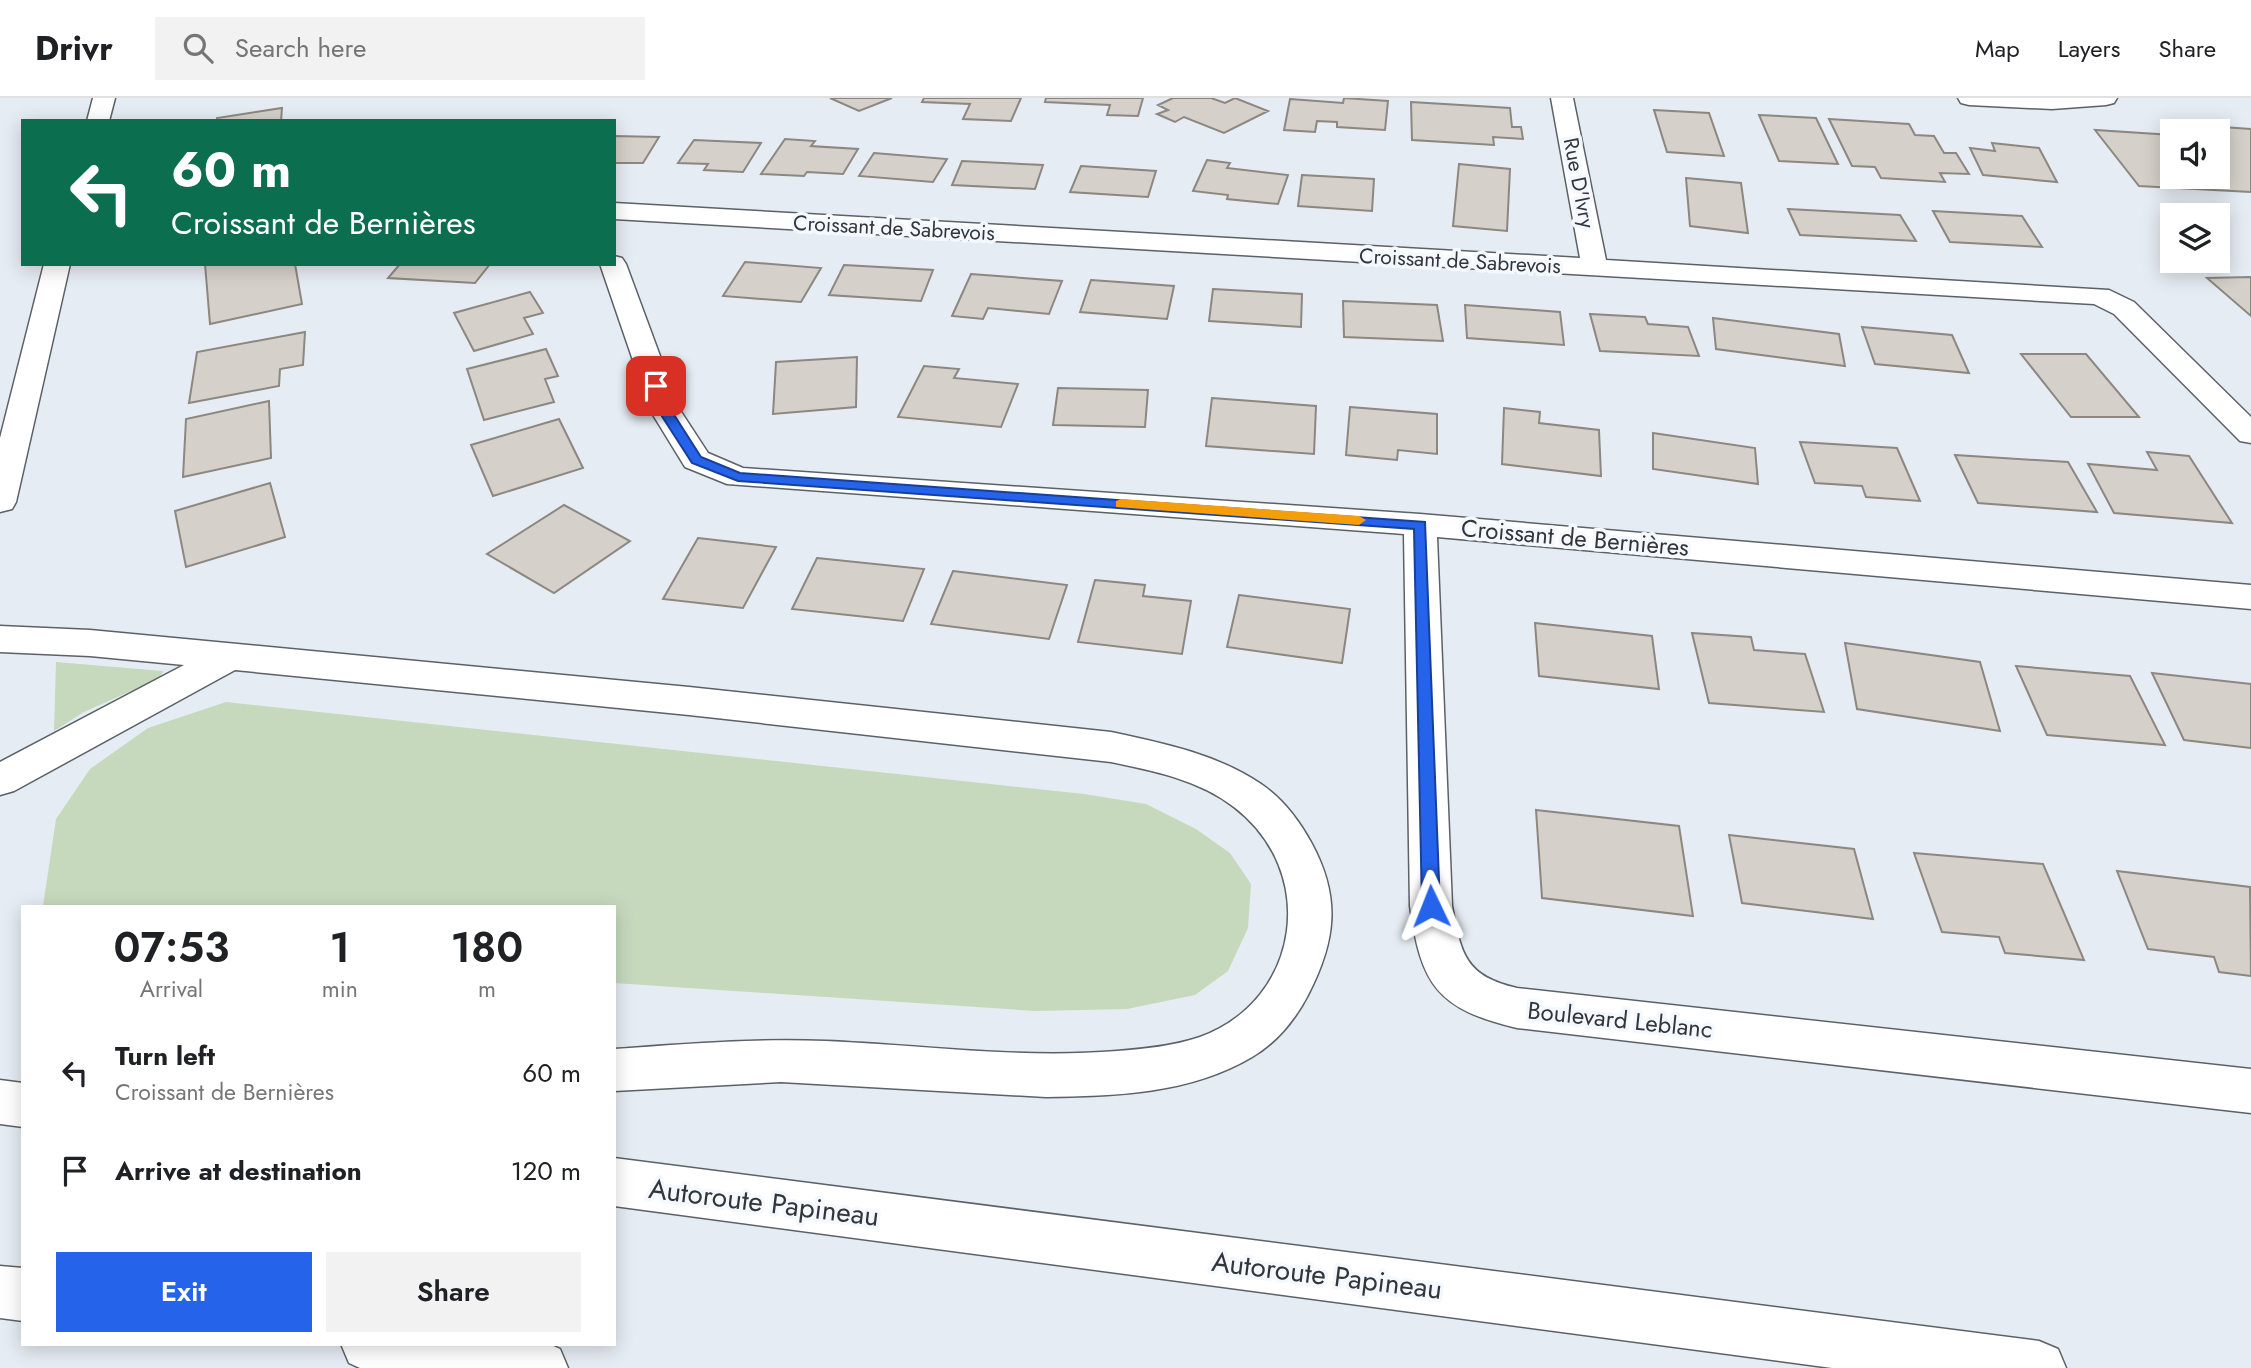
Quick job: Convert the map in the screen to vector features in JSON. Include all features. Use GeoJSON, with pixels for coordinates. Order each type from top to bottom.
{"type":"FeatureCollection","features":[{"type":"Feature","properties":{"kind":"main road"},"geometry":{"type":"LineString","coordinates":[[99,119],[104,98]]}},
{"type":"Feature","properties":{"kind":"main road","name":"Rue D'Ivry"},"geometry":{"type":"LineString","coordinates":[[1562,98],[1595,269]]}},
{"type":"Feature","properties":{"kind":"main road"},"geometry":{"type":"LineString","coordinates":[[1969,98],[2052,102],[2106,98]]}},
{"type":"Feature","properties":{"kind":"main road","name":"Croissant de Sabrevois"},"geometry":{"type":"LineString","coordinates":[[616,211],[2099,296],[2124,309],[2251,434]]}},
{"type":"Feature","properties":{"kind":"main road"},"geometry":{"type":"LineString","coordinates":[[0,502],[57,266]]}},
{"type":"Feature","properties":{"kind":"main road","name":"Croissant de Bernières"},"geometry":{"type":"LineString","coordinates":[[614,266],[665,410],[696,460],[738,477],[1420,525],[2251,597]]}},
{"type":"Feature","properties":{"kind":"main road","name":"Boulevard Leblanc"},"geometry":{"type":"LineString","coordinates":[[1420,525],[1431,906],[1435,938],[1445,964],[1455,983],[1472,996],[1517,1008],[2251,1091]]}},
{"type":"Feature","properties":{"kind":"main road"},"geometry":{"type":"LineString","coordinates":[[0,639],[90,643],[688,701],[1111,747],[1168,758],[1211,773],[1240,789],[1265,809],[1286,836],[1302,865],[1312,899],[1306,945],[1299,968],[1284,998],[1259,1025],[1229,1047],[1186,1064],[1107,1074],[1038,1076],[780,1061],[616,1070]]}},
{"type":"Feature","properties":{"kind":"main road"},"geometry":{"type":"LineString","coordinates":[[0,780],[229,657]]}},
{"type":"Feature","properties":{"kind":"main road","name":"Autoroute Papineau"},"geometry":{"type":"LineString","coordinates":[[616,1182],[2039,1368]]}},
{"type":"Feature","properties":{"kind":"main road"},"geometry":{"type":"LineString","coordinates":[[0,1292],[21,1296]]}},
{"type":"Feature","properties":{"kind":"main road"},"geometry":{"type":"LineString","coordinates":[[382,1346],[541,1368]]}},
{"type":"Feature","properties":{"kind":"green space"},"geometry":{"type":"Polygon","coordinates":[[[56,662],[163,671],[160,678],[84,712],[54,731],[56,662]]]}},
{"type":"Feature","properties":{"kind":"green space"},"geometry":{"type":"Polygon","coordinates":[[[226,702],[1084,794],[1146,804],[1196,829],[1230,853],[1251,884],[1248,928],[1228,971],[1195,995],[1127,1009],[1035,1011],[616,983],[616,905],[43,905],[56,819],[90,769],[148,728],[226,702]]]}},
{"type":"Feature","properties":{"kind":"building"},"geometry":{"type":"Polygon","coordinates":[[[830,98],[892,98],[859,111],[830,98]]]}},
{"type":"Feature","properties":{"kind":"building"},"geometry":{"type":"Polygon","coordinates":[[[924,98],[1021,98],[1011,121],[963,119],[970,104],[922,102],[924,98]]]}},
{"type":"Feature","properties":{"kind":"building"},"geometry":{"type":"Polygon","coordinates":[[[1046,98],[1143,98],[1138,116],[1107,115],[1110,105],[1045,102],[1046,98]]]}},
{"type":"Feature","properties":{"kind":"building"},"geometry":{"type":"Polygon","coordinates":[[[1173,98],[1211,98],[1225,103],[1235,98],[1268,111],[1224,133],[1184,117],[1175,122],[1157,114],[1168,110],[1158,105],[1173,98]]]}},
{"type":"Feature","properties":{"kind":"building"},"geometry":{"type":"Polygon","coordinates":[[[1344,98],[1388,101],[1385,130],[1337,127],[1337,122],[1317,121],[1315,132],[1284,130],[1290,99],[1343,103],[1344,98]]]}},
{"type":"Feature","properties":{"kind":"building"},"geometry":{"type":"Polygon","coordinates":[[[1411,102],[1510,108],[1512,127],[1521,127],[1523,139],[1493,137],[1494,145],[1412,140],[1411,102]]]}},
{"type":"Feature","properties":{"kind":"building"},"geometry":{"type":"Polygon","coordinates":[[[282,108],[281,119],[217,118],[282,108]]]}},
{"type":"Feature","properties":{"kind":"building"},"geometry":{"type":"Polygon","coordinates":[[[1654,110],[1709,113],[1724,156],[1667,152],[1654,110]]]}},
{"type":"Feature","properties":{"kind":"building"},"geometry":{"type":"Polygon","coordinates":[[[1759,115],[1816,118],[1838,164],[1779,161],[1759,115]]]}},
{"type":"Feature","properties":{"kind":"building"},"geometry":{"type":"Polygon","coordinates":[[[1829,119],[1909,124],[1915,135],[1934,136],[1944,153],[1956,153],[1969,174],[1940,173],[1945,182],[1881,178],[1875,167],[1852,166],[1829,119]]]}},
{"type":"Feature","properties":{"kind":"building"},"geometry":{"type":"Polygon","coordinates":[[[2230,128],[2251,129],[2251,192],[2195,189],[2230,189],[2230,128]]]}},
{"type":"Feature","properties":{"kind":"building"},"geometry":{"type":"Polygon","coordinates":[[[2095,130],[2160,134],[2160,187],[2139,186],[2095,130]]]}},
{"type":"Feature","properties":{"kind":"building"},"geometry":{"type":"Polygon","coordinates":[[[616,136],[659,137],[643,163],[616,163],[616,136]]]}},
{"type":"Feature","properties":{"kind":"building"},"geometry":{"type":"Polygon","coordinates":[[[785,139],[815,141],[811,146],[858,149],[843,174],[761,174],[785,139]]]}},
{"type":"Feature","properties":{"kind":"building"},"geometry":{"type":"Polygon","coordinates":[[[694,140],[761,143],[743,172],[704,170],[708,164],[678,163],[694,140]]]}},
{"type":"Feature","properties":{"kind":"building"},"geometry":{"type":"Polygon","coordinates":[[[1992,143],[2039,148],[2057,182],[1983,175],[1970,148],[1995,151],[1992,143]]]}},
{"type":"Feature","properties":{"kind":"building"},"geometry":{"type":"Polygon","coordinates":[[[874,153],[947,159],[933,182],[859,176],[874,153]]]}},
{"type":"Feature","properties":{"kind":"building"},"geometry":{"type":"Polygon","coordinates":[[[1207,160],[1230,163],[1227,168],[1288,175],[1278,204],[1227,199],[1228,195],[1193,191],[1207,160]]]}},
{"type":"Feature","properties":{"kind":"building"},"geometry":{"type":"Polygon","coordinates":[[[962,161],[1043,165],[1035,189],[952,185],[962,161]]]}},
{"type":"Feature","properties":{"kind":"building"},"geometry":{"type":"Polygon","coordinates":[[[1459,164],[1510,169],[1507,231],[1453,226],[1459,164]]]}},
{"type":"Feature","properties":{"kind":"building"},"geometry":{"type":"Polygon","coordinates":[[[1081,166],[1156,171],[1148,197],[1070,192],[1081,166]]]}},
{"type":"Feature","properties":{"kind":"building"},"geometry":{"type":"Polygon","coordinates":[[[1302,175],[1374,179],[1372,211],[1298,206],[1302,175]]]}},
{"type":"Feature","properties":{"kind":"building"},"geometry":{"type":"Polygon","coordinates":[[[1686,178],[1741,183],[1748,233],[1690,226],[1686,178]]]}},
{"type":"Feature","properties":{"kind":"building"},"geometry":{"type":"Polygon","coordinates":[[[1788,209],[1900,215],[1916,241],[1800,235],[1788,209]]]}},
{"type":"Feature","properties":{"kind":"building"},"geometry":{"type":"Polygon","coordinates":[[[1933,211],[2022,216],[2042,247],[1950,242],[1933,211]]]}},
{"type":"Feature","properties":{"kind":"building"},"geometry":{"type":"Polygon","coordinates":[[[745,262],[821,268],[801,302],[723,296],[745,262]]]}},
{"type":"Feature","properties":{"kind":"building"},"geometry":{"type":"Polygon","coordinates":[[[844,265],[933,270],[921,301],[829,295],[844,265]]]}},
{"type":"Feature","properties":{"kind":"building"},"geometry":{"type":"Polygon","coordinates":[[[205,266],[295,266],[302,304],[210,324],[205,266]]]}},
{"type":"Feature","properties":{"kind":"building"},"geometry":{"type":"Polygon","coordinates":[[[398,266],[488,266],[475,283],[388,278],[398,266]]]}},
{"type":"Feature","properties":{"kind":"building"},"geometry":{"type":"Polygon","coordinates":[[[971,274],[1062,281],[1049,314],[988,308],[983,319],[952,316],[971,274]]]}},
{"type":"Feature","properties":{"kind":"building"},"geometry":{"type":"Polygon","coordinates":[[[2251,277],[2251,316],[2207,278],[2251,277]]]}},
{"type":"Feature","properties":{"kind":"building"},"geometry":{"type":"Polygon","coordinates":[[[1091,280],[1174,286],[1167,319],[1080,312],[1091,280]]]}},
{"type":"Feature","properties":{"kind":"building"},"geometry":{"type":"Polygon","coordinates":[[[1213,289],[1302,294],[1301,327],[1209,321],[1213,289]]]}},
{"type":"Feature","properties":{"kind":"building"},"geometry":{"type":"Polygon","coordinates":[[[530,292],[543,313],[524,318],[533,334],[474,351],[454,313],[530,292]]]}},
{"type":"Feature","properties":{"kind":"building"},"geometry":{"type":"Polygon","coordinates":[[[1343,301],[1437,305],[1443,341],[1344,337],[1343,301]]]}},
{"type":"Feature","properties":{"kind":"building"},"geometry":{"type":"Polygon","coordinates":[[[1465,305],[1560,312],[1564,345],[1467,338],[1465,305]]]}},
{"type":"Feature","properties":{"kind":"building"},"geometry":{"type":"Polygon","coordinates":[[[1590,314],[1645,317],[1648,324],[1688,327],[1699,356],[1600,351],[1590,314]]]}},
{"type":"Feature","properties":{"kind":"building"},"geometry":{"type":"Polygon","coordinates":[[[1713,318],[1839,334],[1845,366],[1716,349],[1713,318]]]}},
{"type":"Feature","properties":{"kind":"building"},"geometry":{"type":"Polygon","coordinates":[[[1862,327],[1952,335],[1969,373],[1875,364],[1862,327]]]}},
{"type":"Feature","properties":{"kind":"building"},"geometry":{"type":"Polygon","coordinates":[[[305,332],[303,365],[280,369],[279,386],[189,403],[197,352],[305,332]]]}},
{"type":"Feature","properties":{"kind":"building"},"geometry":{"type":"Polygon","coordinates":[[[546,349],[558,376],[545,379],[554,402],[484,420],[467,369],[546,349]]]}},
{"type":"Feature","properties":{"kind":"building"},"geometry":{"type":"Polygon","coordinates":[[[2021,354],[2086,354],[2139,417],[2071,417],[2021,354]]]}},
{"type":"Feature","properties":{"kind":"building"},"geometry":{"type":"Polygon","coordinates":[[[857,357],[856,407],[773,414],[776,362],[857,357]]]}},
{"type":"Feature","properties":{"kind":"building"},"geometry":{"type":"Polygon","coordinates":[[[924,366],[959,369],[954,378],[1018,384],[1001,427],[898,417],[924,366]]]}},
{"type":"Feature","properties":{"kind":"building"},"geometry":{"type":"Polygon","coordinates":[[[1058,388],[1148,390],[1145,427],[1053,425],[1058,388]]]}},
{"type":"Feature","properties":{"kind":"building"},"geometry":{"type":"Polygon","coordinates":[[[1212,398],[1316,406],[1314,454],[1206,446],[1212,398]]]}},
{"type":"Feature","properties":{"kind":"building"},"geometry":{"type":"Polygon","coordinates":[[[269,401],[271,458],[183,477],[186,419],[269,401]]]}},
{"type":"Feature","properties":{"kind":"building"},"geometry":{"type":"Polygon","coordinates":[[[1350,407],[1437,414],[1437,454],[1398,450],[1397,460],[1346,455],[1350,407]]]}},
{"type":"Feature","properties":{"kind":"building"},"geometry":{"type":"Polygon","coordinates":[[[1504,408],[1540,412],[1539,423],[1599,430],[1601,476],[1502,464],[1504,408]]]}},
{"type":"Feature","properties":{"kind":"building"},"geometry":{"type":"Polygon","coordinates":[[[559,419],[583,468],[493,496],[471,445],[559,419]]]}},
{"type":"Feature","properties":{"kind":"building"},"geometry":{"type":"Polygon","coordinates":[[[1653,433],[1755,448],[1758,484],[1653,469],[1653,433]]]}},
{"type":"Feature","properties":{"kind":"building"},"geometry":{"type":"Polygon","coordinates":[[[1800,442],[1897,448],[1920,501],[1866,497],[1862,486],[1815,483],[1800,442]]]}},
{"type":"Feature","properties":{"kind":"building"},"geometry":{"type":"Polygon","coordinates":[[[2147,452],[2189,456],[2232,523],[2114,513],[2088,464],[2157,470],[2147,452]]]}},
{"type":"Feature","properties":{"kind":"building"},"geometry":{"type":"Polygon","coordinates":[[[1955,455],[2068,462],[2097,512],[1978,503],[1955,455]]]}},
{"type":"Feature","properties":{"kind":"building"},"geometry":{"type":"Polygon","coordinates":[[[270,483],[285,537],[186,567],[175,511],[270,483]]]}},
{"type":"Feature","properties":{"kind":"building"},"geometry":{"type":"Polygon","coordinates":[[[564,505],[630,541],[554,593],[487,554],[564,505]]]}},
{"type":"Feature","properties":{"kind":"building"},"geometry":{"type":"Polygon","coordinates":[[[698,538],[776,547],[743,608],[663,599],[698,538]]]}},
{"type":"Feature","properties":{"kind":"building"},"geometry":{"type":"Polygon","coordinates":[[[817,558],[924,569],[903,621],[792,609],[817,558]]]}},
{"type":"Feature","properties":{"kind":"building"},"geometry":{"type":"Polygon","coordinates":[[[953,571],[1067,585],[1049,639],[931,624],[953,571]]]}},
{"type":"Feature","properties":{"kind":"building"},"geometry":{"type":"Polygon","coordinates":[[[1095,580],[1145,585],[1143,596],[1191,601],[1182,654],[1078,642],[1095,580]]]}},
{"type":"Feature","properties":{"kind":"building"},"geometry":{"type":"Polygon","coordinates":[[[1239,595],[1350,609],[1342,663],[1227,647],[1239,595]]]}},
{"type":"Feature","properties":{"kind":"building"},"geometry":{"type":"Polygon","coordinates":[[[1535,623],[1652,636],[1659,689],[1539,676],[1535,623]]]}},
{"type":"Feature","properties":{"kind":"building"},"geometry":{"type":"Polygon","coordinates":[[[1692,633],[1751,637],[1754,650],[1805,654],[1824,712],[1709,703],[1692,633]]]}},
{"type":"Feature","properties":{"kind":"building"},"geometry":{"type":"Polygon","coordinates":[[[1845,643],[1980,662],[2000,731],[1857,709],[1845,643]]]}},
{"type":"Feature","properties":{"kind":"building"},"geometry":{"type":"Polygon","coordinates":[[[2016,666],[2130,676],[2165,745],[2047,735],[2016,666]]]}},
{"type":"Feature","properties":{"kind":"building"},"geometry":{"type":"Polygon","coordinates":[[[2152,673],[2251,684],[2251,748],[2184,740],[2152,673]]]}},
{"type":"Feature","properties":{"kind":"building"},"geometry":{"type":"Polygon","coordinates":[[[1536,810],[1679,826],[1693,916],[1542,898],[1536,810]]]}},
{"type":"Feature","properties":{"kind":"building"},"geometry":{"type":"Polygon","coordinates":[[[1729,835],[1854,849],[1873,919],[1742,903],[1729,835]]]}},
{"type":"Feature","properties":{"kind":"building"},"geometry":{"type":"Polygon","coordinates":[[[1914,853],[2043,864],[2084,960],[2005,953],[1999,937],[1942,932],[1914,853]]]}},
{"type":"Feature","properties":{"kind":"building"},"geometry":{"type":"Polygon","coordinates":[[[2117,871],[2250,887],[2251,976],[2219,972],[2214,957],[2148,949],[2117,871]]]}},
{"type":"Feature","properties":{"kind":"slow traffic"},"geometry":{"type":"LineString","coordinates":[[1121,504],[1359,520]]}},
{"type":"Feature","properties":{"kind":"route"},"geometry":{"type":"LineString","coordinates":[[656,386],[665,410],[696,460],[738,477],[1420,525],[1431,906]]}}]}
